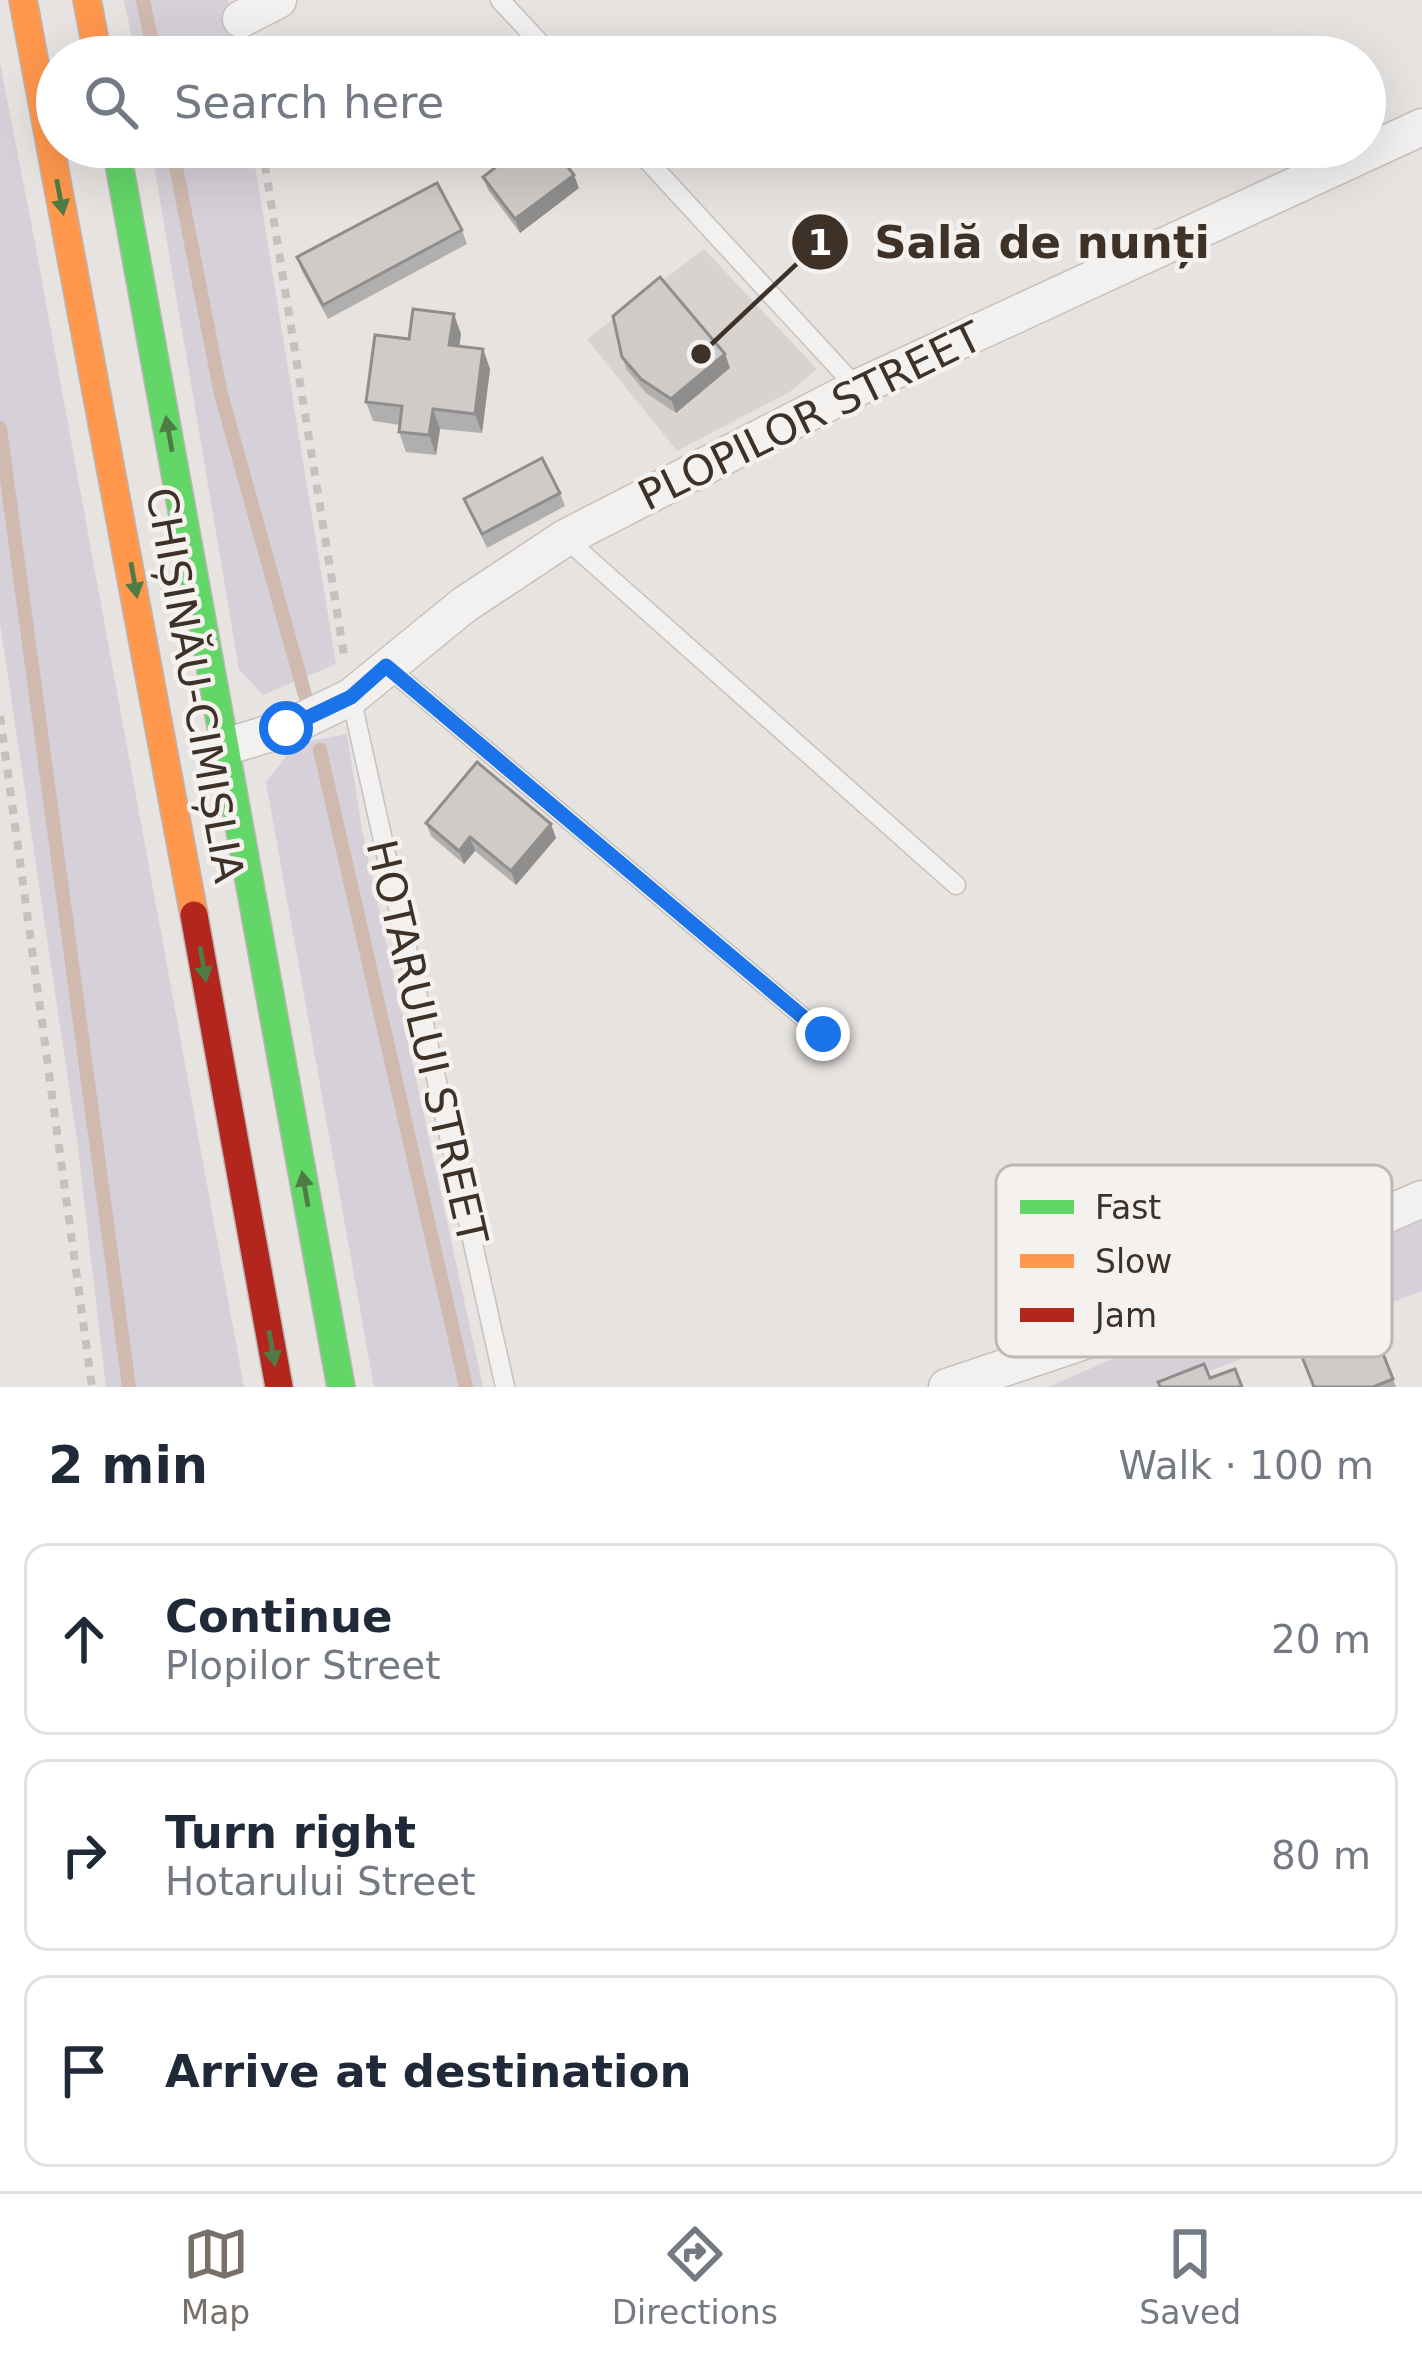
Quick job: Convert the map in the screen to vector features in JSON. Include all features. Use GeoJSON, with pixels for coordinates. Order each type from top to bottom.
{"type":"FeatureCollection","features":[{"type":"Feature","properties":{"kind":"highway","name":"CHIȘINĂU-CIMIȘLIA"},"geometry":{"type":"LineString","coordinates":[[22,0],[36,72]]}},
{"type":"Feature","properties":{"kind":"highway"},"geometry":{"type":"LineString","coordinates":[[87,0],[94,36]]}},
{"type":"Feature","properties":{"kind":"highway","name":"CHIȘINĂU-CIMIȘLIA"},"geometry":{"type":"LineString","coordinates":[[55,168],[279,1387]]}},
{"type":"Feature","properties":{"kind":"highway","name":"CHIȘINĂU-CIMIȘLIA"},"geometry":{"type":"LineString","coordinates":[[120,168],[341,1387]]}},
{"type":"Feature","properties":{"kind":"street"},"geometry":{"type":"LineString","coordinates":[[241,19],[278,0]]}},
{"type":"Feature","properties":{"kind":"street","name":"PLOPILOR STREET"},"geometry":{"type":"LineString","coordinates":[[1386,144],[1422,127]]}},
{"type":"Feature","properties":{"kind":"street","name":"PLOPILOR STREET"},"geometry":{"type":"LineString","coordinates":[[225,747],[286,728],[351,697],[386,666],[565,538],[857,388],[1333,168]]}},
{"type":"Feature","properties":{"kind":"street"},"geometry":{"type":"LineString","coordinates":[[1392,1212],[1422,1199]]}},
{"type":"Feature","properties":{"kind":"street"},"geometry":{"type":"LineString","coordinates":[[947,1387],[1037,1357]]}},
{"type":"Feature","properties":{"kind":"lane"},"geometry":{"type":"LineString","coordinates":[[500,0],[533,36]]}},
{"type":"Feature","properties":{"kind":"lane"},"geometry":{"type":"LineString","coordinates":[[654,168],[857,388]]}},
{"type":"Feature","properties":{"kind":"lane"},"geometry":{"type":"LineString","coordinates":[[565,538],[956,885]]}},
{"type":"Feature","properties":{"kind":"lane"},"geometry":{"type":"LineString","coordinates":[[386,666],[823,1034]]}},
{"type":"Feature","properties":{"kind":"lane","name":"HOTARULUI STREET"},"geometry":{"type":"LineString","coordinates":[[351,697],[506,1387]]}},
{"type":"Feature","properties":{"kind":"path"},"geometry":{"type":"LineString","coordinates":[[265,168],[351,697]]}},
{"type":"Feature","properties":{"kind":"path"},"geometry":{"type":"LineString","coordinates":[[0,716],[92,1387]]}},
{"type":"Feature","properties":{"kind":"shaded area"},"geometry":{"type":"Polygon","coordinates":[[[124,0],[228,0],[234,36],[132,36],[124,0]]]}},
{"type":"Feature","properties":{"kind":"shaded area"},"geometry":{"type":"Polygon","coordinates":[[[0,63],[244,1387],[106,1387],[77,1140],[0,623],[0,63]]]}},
{"type":"Feature","properties":{"kind":"shaded area"},"geometry":{"type":"Polygon","coordinates":[[[155,168],[255,168],[336,664],[263,695],[239,669],[155,168]]]}},
{"type":"Feature","properties":{"kind":"shaded area"},"geometry":{"type":"Polygon","coordinates":[[[704,249],[817,369],[791,391],[677,451],[587,339],[704,249]]]}},
{"type":"Feature","properties":{"kind":"shaded area"},"geometry":{"type":"Polygon","coordinates":[[[347,734],[362,830],[483,1387],[374,1387],[266,782],[296,744],[347,734]]]}},
{"type":"Feature","properties":{"kind":"shaded area"},"geometry":{"type":"Polygon","coordinates":[[[1422,1220],[1422,1291],[1392,1302],[1392,1233],[1422,1220]]]}},
{"type":"Feature","properties":{"kind":"shaded area"},"geometry":{"type":"Polygon","coordinates":[[[1116,1357],[1247,1357],[1167,1387],[1049,1387],[1116,1357]]]}},
{"type":"Feature","properties":{"kind":"building"},"geometry":{"type":"Polygon","coordinates":[[[495,168],[569,168],[574,175],[515,219],[483,177],[495,168]]]}},
{"type":"Feature","properties":{"kind":"building"},"geometry":{"type":"Polygon","coordinates":[[[437,183],[462,230],[323,305],[297,257],[437,183]]]}},
{"type":"Feature","properties":{"kind":"building"},"geometry":{"type":"Polygon","coordinates":[[[660,277],[725,354],[671,399],[641,379],[622,357],[613,316],[660,277]]]}},
{"type":"Feature","properties":{"kind":"building"},"geometry":{"type":"Polygon","coordinates":[[[413,309],[454,314],[449,345],[483,349],[475,414],[433,409],[429,435],[399,432],[402,406],[366,402],[375,335],[409,339],[413,309]]]}},
{"type":"Feature","properties":{"kind":"building"},"geometry":{"type":"Polygon","coordinates":[[[542,458],[560,493],[482,534],[464,499],[542,458]]]}},
{"type":"Feature","properties":{"kind":"building"},"geometry":{"type":"Polygon","coordinates":[[[477,762],[551,824],[511,871],[470,837],[459,851],[426,823],[477,762]]]}},
{"type":"Feature","properties":{"kind":"building"},"geometry":{"type":"Polygon","coordinates":[[[1302,1357],[1384,1357],[1393,1379],[1373,1387],[1314,1387],[1302,1357]]]}},
{"type":"Feature","properties":{"kind":"building"},"geometry":{"type":"Polygon","coordinates":[[[1204,1364],[1210,1378],[1235,1369],[1242,1387],[1160,1387],[1158,1382],[1204,1364]]]}},
{"type":"Feature","properties":{"kind":"waterway"},"geometry":{"type":"LineString","coordinates":[[143,0],[151,36]]}},
{"type":"Feature","properties":{"kind":"waterway"},"geometry":{"type":"LineString","coordinates":[[176,168],[221,394],[305,695]]}},
{"type":"Feature","properties":{"kind":"waterway"},"geometry":{"type":"LineString","coordinates":[[0,428],[129,1387]]}},
{"type":"Feature","properties":{"kind":"waterway"},"geometry":{"type":"LineString","coordinates":[[320,750],[466,1387]]}},
{"type":"Feature","properties":{"kind":"traffic: fast"},"geometry":{"type":"LineString","coordinates":[[120,168],[341,1387]]}},
{"type":"Feature","properties":{"kind":"traffic: slow"},"geometry":{"type":"LineString","coordinates":[[23,0],[36,70]]}},
{"type":"Feature","properties":{"kind":"traffic: slow"},"geometry":{"type":"LineString","coordinates":[[87,0],[94,36]]}},
{"type":"Feature","properties":{"kind":"traffic: slow"},"geometry":{"type":"LineString","coordinates":[[54,168],[194,915]]}},
{"type":"Feature","properties":{"kind":"traffic: jam"},"geometry":{"type":"LineString","coordinates":[[194,915],[279,1387]]}},
{"type":"Feature","properties":{"kind":"place","name":"Sală de nunți"},"geometry":{"type":"Point","coordinates":[701,354]}},
{"type":"Feature","properties":{"kind":"route"},"geometry":{"type":"LineString","coordinates":[[286,728],[351,697],[386,666],[823,1034]]}}]}
